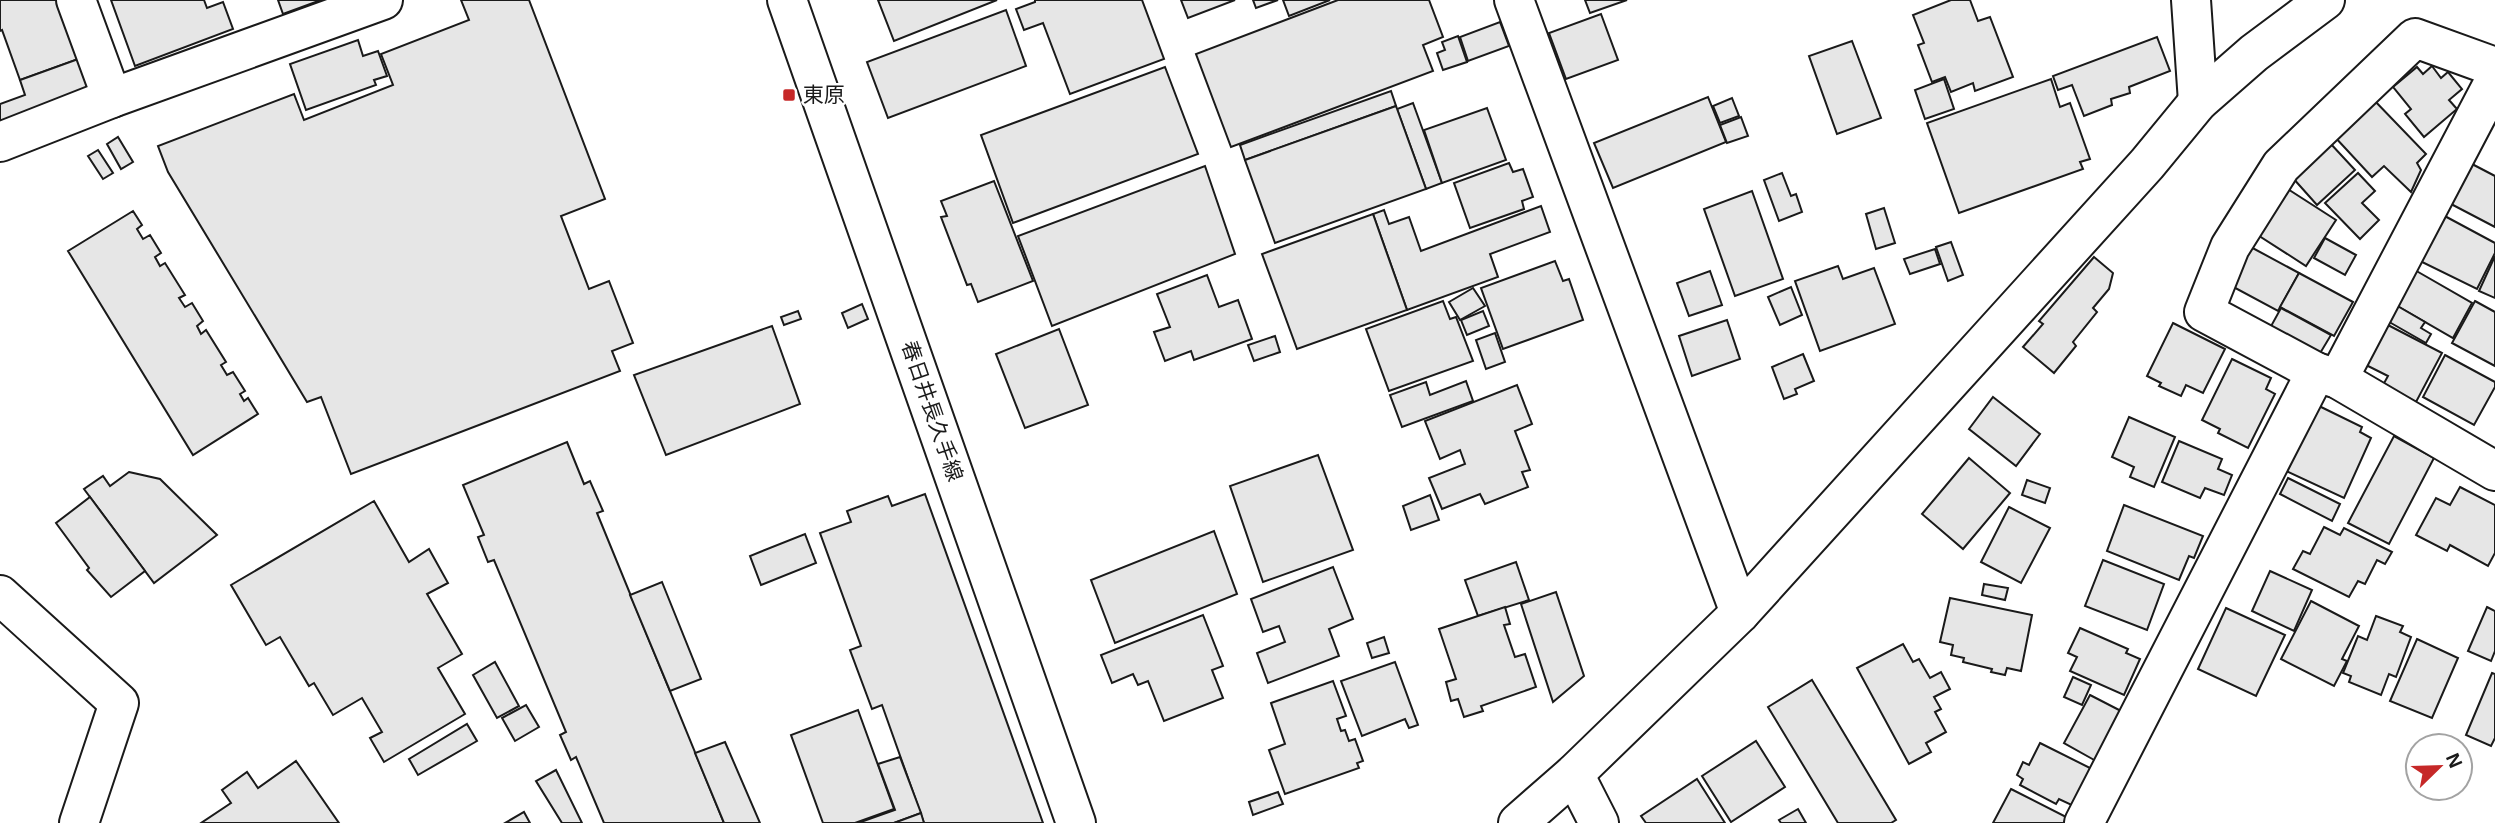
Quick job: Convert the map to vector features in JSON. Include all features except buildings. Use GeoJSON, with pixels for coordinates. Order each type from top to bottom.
{"type":"FeatureCollection","features":[{"type":"Feature","properties":{"kind":"street"},"geometry":{"type":"LineString","coordinates":[[76,0],[112,98]]}},
{"type":"Feature","properties":{"kind":"street"},"geometry":{"type":"LineString","coordinates":[[0,142],[112,98],[383,0]]}},
{"type":"Feature","properties":{"kind":"street","name":"春日井長久手線"},"geometry":{"type":"LineString","coordinates":[[788,0],[1076,823]]}},
{"type":"Feature","properties":{"kind":"street"},"geometry":{"type":"LineString","coordinates":[[1514,0],[1740,614]]}},
{"type":"Feature","properties":{"kind":"street"},"geometry":{"type":"LineString","coordinates":[[2191,0],[2198,102]]}},
{"type":"Feature","properties":{"kind":"street"},"geometry":{"type":"LineString","coordinates":[[1518,823],[1574,774],[1740,614],[2147,164],[2198,102],[2254,53],[2325,0]]}},
{"type":"Feature","properties":{"kind":"street"},"geometry":{"type":"LineString","coordinates":[[2492,460],[2204,312],[2230,247],[2281,166],[2415,38],[2495,66]]}},
{"type":"Feature","properties":{"kind":"street"},"geometry":{"type":"LineString","coordinates":[[2084,823],[2327,376],[2495,80]]}},
{"type":"Feature","properties":{"kind":"street"},"geometry":{"type":"LineString","coordinates":[[0,595],[119,703],[79,823]]}},
{"type":"Feature","properties":{"kind":"street"},"geometry":{"type":"LineString","coordinates":[[1574,774],[1599,823]]}},
{"type":"Feature","properties":{"kind":"place","name":"東原"},"geometry":{"type":"Point","coordinates":[789,95]}}]}
